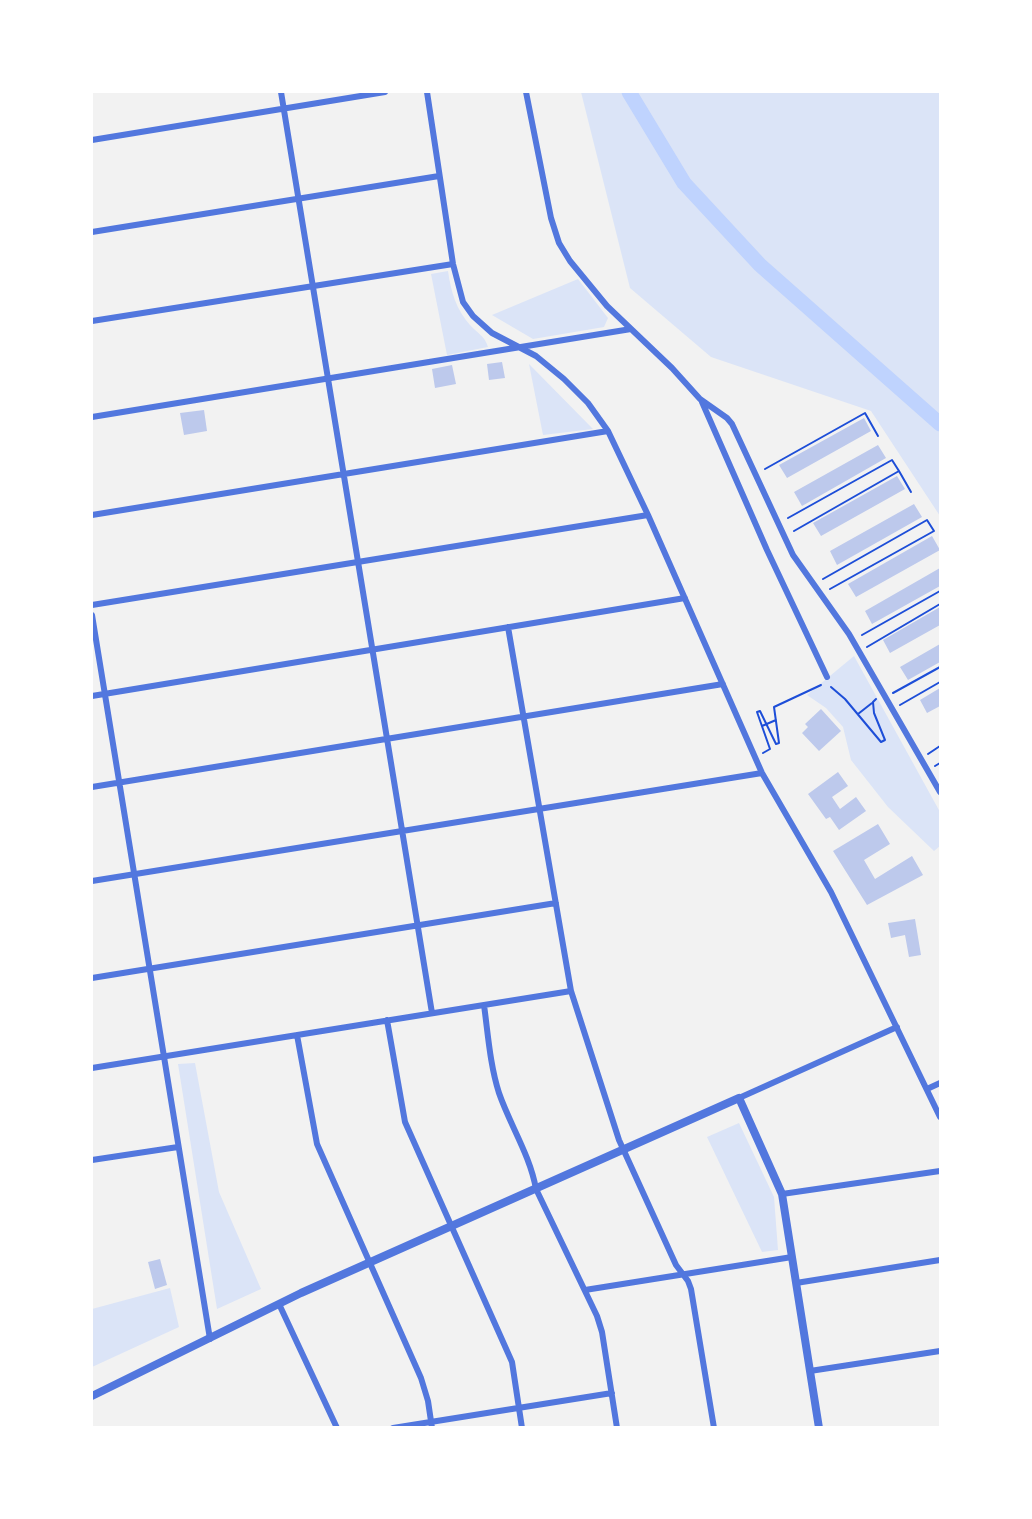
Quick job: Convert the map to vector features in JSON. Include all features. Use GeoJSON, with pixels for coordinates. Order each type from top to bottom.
{"type":"FeatureCollection","features":[{"type":"Feature","properties":{"kind":"street"},"geometry":{"type":"LineString","coordinates":[[281,92],[432,1013]]}},
{"type":"Feature","properties":{"kind":"street"},"geometry":{"type":"LineString","coordinates":[[92,140],[385,92]]}},
{"type":"Feature","properties":{"kind":"street"},"geometry":{"type":"LineString","coordinates":[[427,92],[453,264],[460,295],[467,309],[492,333],[521,347],[551,367],[588,403],[608,431],[648,515],[762,773],[831,892],[940,1117]]}},
{"type":"Feature","properties":{"kind":"street"},"geometry":{"type":"LineString","coordinates":[[526,92],[550,218],[559,243],[570,261],[607,306],[672,368],[700,399],[732,424],[783,537],[859,651],[940,792]]}},
{"type":"Feature","properties":{"kind":"street"},"geometry":{"type":"LineString","coordinates":[[92,232],[439,176]]}},
{"type":"Feature","properties":{"kind":"street"},"geometry":{"type":"LineString","coordinates":[[92,321],[453,264]]}},
{"type":"Feature","properties":{"kind":"street"},"geometry":{"type":"LineString","coordinates":[[92,417],[631,328]]}},
{"type":"Feature","properties":{"kind":"street"},"geometry":{"type":"LineString","coordinates":[[700,399],[826,677]]}},
{"type":"Feature","properties":{"kind":"street"},"geometry":{"type":"LineString","coordinates":[[92,515],[608,431]]}},
{"type":"Feature","properties":{"kind":"street"},"geometry":{"type":"LineString","coordinates":[[92,605],[648,515]]}},
{"type":"Feature","properties":{"kind":"street"},"geometry":{"type":"LineString","coordinates":[[92,696],[685,598]]}},
{"type":"Feature","properties":{"kind":"street"},"geometry":{"type":"LineString","coordinates":[[92,615],[210,1339]]}},
{"type":"Feature","properties":{"kind":"street"},"geometry":{"type":"LineString","coordinates":[[508,627],[571,991],[624,1150],[676,1265],[684,1274],[691,1289],[714,1428]]}},
{"type":"Feature","properties":{"kind":"street"},"geometry":{"type":"LineString","coordinates":[[92,787],[723,684]]}},
{"type":"Feature","properties":{"kind":"street"},"geometry":{"type":"LineString","coordinates":[[92,881],[762,773]]}},
{"type":"Feature","properties":{"kind":"street"},"geometry":{"type":"LineString","coordinates":[[92,978],[556,903]]}},
{"type":"Feature","properties":{"kind":"street"},"geometry":{"type":"LineString","coordinates":[[92,1068],[571,991]]}},
{"type":"Feature","properties":{"kind":"street"},"geometry":{"type":"LineString","coordinates":[[484,1005],[498,1089],[533,1171],[536,1189],[585,1290],[602,1332],[617,1428]]}},
{"type":"Feature","properties":{"kind":"street"},"geometry":{"type":"LineString","coordinates":[[387,1020],[405,1122],[512,1362],[522,1428]]}},
{"type":"Feature","properties":{"kind":"street"},"geometry":{"type":"LineString","coordinates":[[92,1396],[279,1304],[897,1027]]}},
{"type":"Feature","properties":{"kind":"street"},"geometry":{"type":"LineString","coordinates":[[297,1035],[317,1144],[422,1378],[432,1425]]}},
{"type":"Feature","properties":{"kind":"street"},"geometry":{"type":"LineString","coordinates":[[927,1089],[940,1083]]}},
{"type":"Feature","properties":{"kind":"street"},"geometry":{"type":"LineString","coordinates":[[739,1098],[782,1194],[819,1428]]}},
{"type":"Feature","properties":{"kind":"street"},"geometry":{"type":"LineString","coordinates":[[92,1160],[178,1147]]}},
{"type":"Feature","properties":{"kind":"street"},"geometry":{"type":"LineString","coordinates":[[782,1194],[940,1171]]}},
{"type":"Feature","properties":{"kind":"street"},"geometry":{"type":"LineString","coordinates":[[585,1290],[792,1257]]}},
{"type":"Feature","properties":{"kind":"street"},"geometry":{"type":"LineString","coordinates":[[796,1283],[940,1260]]}},
{"type":"Feature","properties":{"kind":"street"},"geometry":{"type":"LineString","coordinates":[[279,1304],[336,1426],[328,1428]]}},
{"type":"Feature","properties":{"kind":"street"},"geometry":{"type":"LineString","coordinates":[[810,1371],[940,1351]]}},
{"type":"Feature","properties":{"kind":"street"},"geometry":{"type":"LineString","coordinates":[[393,1428],[432,1425],[519,1408],[612,1394]]}},
{"type":"Feature","properties":{"kind":"path"},"geometry":{"type":"LineString","coordinates":[[754,474],[865,413],[878,436]]}},
{"type":"Feature","properties":{"kind":"path"},"geometry":{"type":"LineString","coordinates":[[777,524],[892,460],[911,492]]}},
{"type":"Feature","properties":{"kind":"path"},"geometry":{"type":"LineString","coordinates":[[783,537],[899,471]]}},
{"type":"Feature","properties":{"kind":"path"},"geometry":{"type":"LineString","coordinates":[[813,585],[927,520],[934,531],[820,595]]}},
{"type":"Feature","properties":{"kind":"path"},"geometry":{"type":"LineString","coordinates":[[852,641],[940,591]]}},
{"type":"Feature","properties":{"kind":"path"},"geometry":{"type":"LineString","coordinates":[[859,651],[940,604]]}},
{"type":"Feature","properties":{"kind":"path"},"geometry":{"type":"LineString","coordinates":[[858,714],[884,695],[940,667]]}},
{"type":"Feature","properties":{"kind":"path"},"geometry":{"type":"LineString","coordinates":[[892,710],[940,682]]}},
{"type":"Feature","properties":{"kind":"path"},"geometry":{"type":"LineString","coordinates":[[756,758],[770,749],[756,712],[760,711],[776,744],[779,743],[774,707],[825,684],[845,699],[881,742],[885,740],[874,713],[873,702]]}},
{"type":"Feature","properties":{"kind":"path"},"geometry":{"type":"LineString","coordinates":[[762,726],[776,720]]}},
{"type":"Feature","properties":{"kind":"shaded area"},"geometry":{"type":"Polygon","coordinates":[[[581,92],[940,92],[940,516],[871,411],[711,357],[630,288],[581,92]]]}},
{"type":"Feature","properties":{"kind":"shaded area"},"geometry":{"type":"Polygon","coordinates":[[[448,271],[458,306],[465,319],[485,340],[488,347],[447,355],[431,274],[448,271]]]}},
{"type":"Feature","properties":{"kind":"shaded area"},"geometry":{"type":"Polygon","coordinates":[[[578,279],[608,318],[604,327],[533,339],[492,315],[578,279]]]}},
{"type":"Feature","properties":{"kind":"shaded area"},"geometry":{"type":"Polygon","coordinates":[[[529,364],[593,429],[543,435],[529,364]]]}},
{"type":"Feature","properties":{"kind":"shaded area"},"geometry":{"type":"Polygon","coordinates":[[[854,656],[940,812],[940,846],[934,851],[888,807],[851,760],[843,727],[826,708],[807,695],[854,656]]]}},
{"type":"Feature","properties":{"kind":"shaded area"},"geometry":{"type":"Polygon","coordinates":[[[195,1063],[219,1192],[261,1289],[217,1309],[178,1064],[195,1063]]]}},
{"type":"Feature","properties":{"kind":"shaded area"},"geometry":{"type":"Polygon","coordinates":[[[739,1123],[774,1197],[778,1250],[762,1252],[707,1137],[739,1123]]]}},
{"type":"Feature","properties":{"kind":"shaded area"},"geometry":{"type":"Polygon","coordinates":[[[170,1288],[179,1327],[92,1367],[92,1309],[170,1288]]]}},
{"type":"Feature","properties":{"kind":"building"},"geometry":{"type":"Polygon","coordinates":[[[502,362],[505,378],[489,380],[487,364],[502,362]]]}},
{"type":"Feature","properties":{"kind":"building"},"geometry":{"type":"Polygon","coordinates":[[[452,365],[456,384],[435,388],[432,369],[452,365]]]}},
{"type":"Feature","properties":{"kind":"building"},"geometry":{"type":"Polygon","coordinates":[[[204,410],[207,431],[184,435],[180,413],[204,410]]]}},
{"type":"Feature","properties":{"kind":"building"},"geometry":{"type":"Polygon","coordinates":[[[864,418],[871,431],[787,478],[779,465],[864,418]]]}},
{"type":"Feature","properties":{"kind":"building"},"geometry":{"type":"Polygon","coordinates":[[[878,445],[886,458],[802,506],[794,492],[878,445]]]}},
{"type":"Feature","properties":{"kind":"building"},"geometry":{"type":"Polygon","coordinates":[[[897,476],[905,489],[821,536],[813,523],[897,476]]]}},
{"type":"Feature","properties":{"kind":"building"},"geometry":{"type":"Polygon","coordinates":[[[914,504],[922,517],[837,565],[830,551],[914,504]]]}},
{"type":"Feature","properties":{"kind":"building"},"geometry":{"type":"Polygon","coordinates":[[[932,536],[940,550],[856,597],[848,584],[932,536]]]}},
{"type":"Feature","properties":{"kind":"building"},"geometry":{"type":"Polygon","coordinates":[[[940,568],[940,586],[872,624],[865,611],[940,568]]]}},
{"type":"Feature","properties":{"kind":"building"},"geometry":{"type":"Polygon","coordinates":[[[940,607],[940,625],[890,653],[883,640],[940,607]]]}},
{"type":"Feature","properties":{"kind":"building"},"geometry":{"type":"Polygon","coordinates":[[[940,644],[940,662],[908,680],[900,667],[940,644]]]}},
{"type":"Feature","properties":{"kind":"building"},"geometry":{"type":"Polygon","coordinates":[[[940,688],[940,706],[927,713],[920,700],[940,688]]]}},
{"type":"Feature","properties":{"kind":"building"},"geometry":{"type":"Polygon","coordinates":[[[821,709],[841,731],[819,751],[802,733],[808,727],[805,724],[821,709]]]}},
{"type":"Feature","properties":{"kind":"building"},"geometry":{"type":"Polygon","coordinates":[[[838,772],[848,786],[832,797],[840,809],[856,797],[866,811],[839,830],[830,817],[826,819],[808,794],[838,772]]]}},
{"type":"Feature","properties":{"kind":"building"},"geometry":{"type":"Polygon","coordinates":[[[878,824],[890,844],[864,860],[875,879],[912,856],[923,875],[867,905],[833,851],[878,824]]]}},
{"type":"Feature","properties":{"kind":"building"},"geometry":{"type":"Polygon","coordinates":[[[915,919],[921,955],[909,957],[905,935],[891,938],[888,923],[915,919]]]}},
{"type":"Feature","properties":{"kind":"building"},"geometry":{"type":"Polygon","coordinates":[[[160,1259],[167,1285],[155,1289],[148,1262],[160,1259]]]}},
{"type":"Feature","properties":{"kind":"waterway"},"geometry":{"type":"LineString","coordinates":[[629,92],[684,183],[760,265],[940,424]]}}]}
